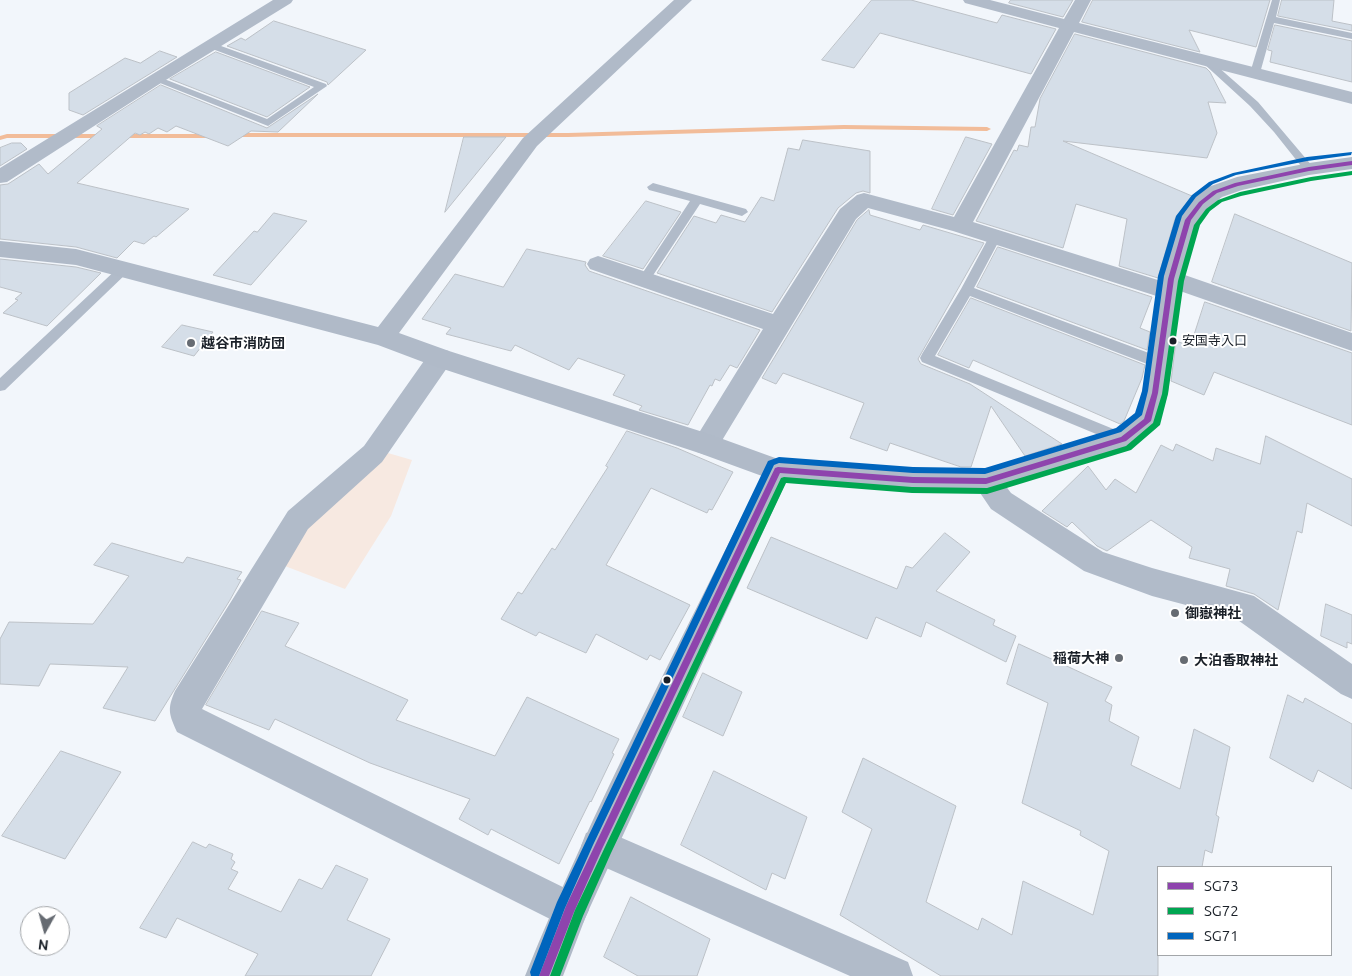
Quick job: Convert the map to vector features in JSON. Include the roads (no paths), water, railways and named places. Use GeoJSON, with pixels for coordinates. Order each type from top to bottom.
{"type":"FeatureCollection","features":[{"type":"Feature","properties":{"kind":"street"},"geometry":{"type":"LineString","coordinates":[[0,176],[285,0]]}},
{"type":"Feature","properties":{"kind":"street"},"geometry":{"type":"LineString","coordinates":[[383,337],[538,134],[684,0]]}},
{"type":"Feature","properties":{"kind":"street"},"geometry":{"type":"LineString","coordinates":[[971,0],[1352,98]]}},
{"type":"Feature","properties":{"kind":"street"},"geometry":{"type":"LineString","coordinates":[[960,226],[991,166],[1084,0]]}},
{"type":"Feature","properties":{"kind":"street"},"geometry":{"type":"LineString","coordinates":[[0,249],[76,257],[383,337],[440,358],[706,444],[778,470],[913,480],[986,481],[1123,439],[1147,421],[1155,393],[1170,286],[1188,220],[1201,203],[1215,192],[1237,184],[1309,169],[1352,163]]}},
{"type":"Feature","properties":{"kind":"street"},"geometry":{"type":"LineString","coordinates":[[706,444],[778,324],[848,214],[864,200],[1170,286],[1352,342]]}},
{"type":"Feature","properties":{"kind":"street"},"geometry":{"type":"LineString","coordinates":[[598,264],[778,324]]}},
{"type":"Feature","properties":{"kind":"street"},"geometry":{"type":"LineString","coordinates":[[440,358],[373,454],[298,520],[186,702],[185,712],[190,720],[570,910]]}},
{"type":"Feature","properties":{"kind":"street"},"geometry":{"type":"LineString","coordinates":[[544,976],[570,910],[599,846],[778,470]]}},
{"type":"Feature","properties":{"kind":"street"},"geometry":{"type":"LineString","coordinates":[[986,481],[1001,501],[1094,562],[1152,582],[1242,606],[1352,683]]}},
{"type":"Feature","properties":{"kind":"street"},"geometry":{"type":"LineString","coordinates":[[599,846],[894,976]]}},
{"type":"Feature","properties":{"kind":"lane"},"geometry":{"type":"LineString","coordinates":[[1256,74],[1276,0]]}},
{"type":"Feature","properties":{"kind":"lane"},"geometry":{"type":"LineString","coordinates":[[1270,19],[1352,36]]}},
{"type":"Feature","properties":{"kind":"lane"},"geometry":{"type":"LineString","coordinates":[[155,79],[268,123],[322,86],[210,45]]}},
{"type":"Feature","properties":{"kind":"lane"},"geometry":{"type":"LineString","coordinates":[[1206,61],[1272,124],[1309,169]]}},
{"type":"Feature","properties":{"kind":"lane"},"geometry":{"type":"LineString","coordinates":[[653,187],[742,212]]}},
{"type":"Feature","properties":{"kind":"lane"},"geometry":{"type":"LineString","coordinates":[[644,280],[697,199]]}},
{"type":"Feature","properties":{"kind":"lane"},"geometry":{"type":"LineString","coordinates":[[994,237],[968,290],[927,358],[1123,439]]}},
{"type":"Feature","properties":{"kind":"lane"},"geometry":{"type":"LineString","coordinates":[[0,386],[124,269]]}},
{"type":"Feature","properties":{"kind":"lane"},"geometry":{"type":"LineString","coordinates":[[968,290],[1160,363]]}},
{"type":"Feature","properties":{"kind":"waterway"},"geometry":{"type":"LineString","coordinates":[[230,135],[568,135],[844,127],[987,129]]}},
{"type":"Feature","properties":{"kind":"waterway"},"geometry":{"type":"LineString","coordinates":[[0,138],[7,136],[213,136]]}},
{"type":"Feature","properties":{"kind":"place","name":"安国寺入口"},"geometry":{"type":"Point","coordinates":[1173,341]}},
{"type":"Feature","properties":{"kind":"place","name":"越谷市消防団"},"geometry":{"type":"Point","coordinates":[191,343]}},
{"type":"Feature","properties":{"kind":"place","name":"御嶽神社"},"geometry":{"type":"Point","coordinates":[1175,613]}},
{"type":"Feature","properties":{"kind":"place","name":"稲荷大神"},"geometry":{"type":"Point","coordinates":[1119,658]}},
{"type":"Feature","properties":{"kind":"place","name":"大泊香取神社"},"geometry":{"type":"Point","coordinates":[1184,660]}}]}
